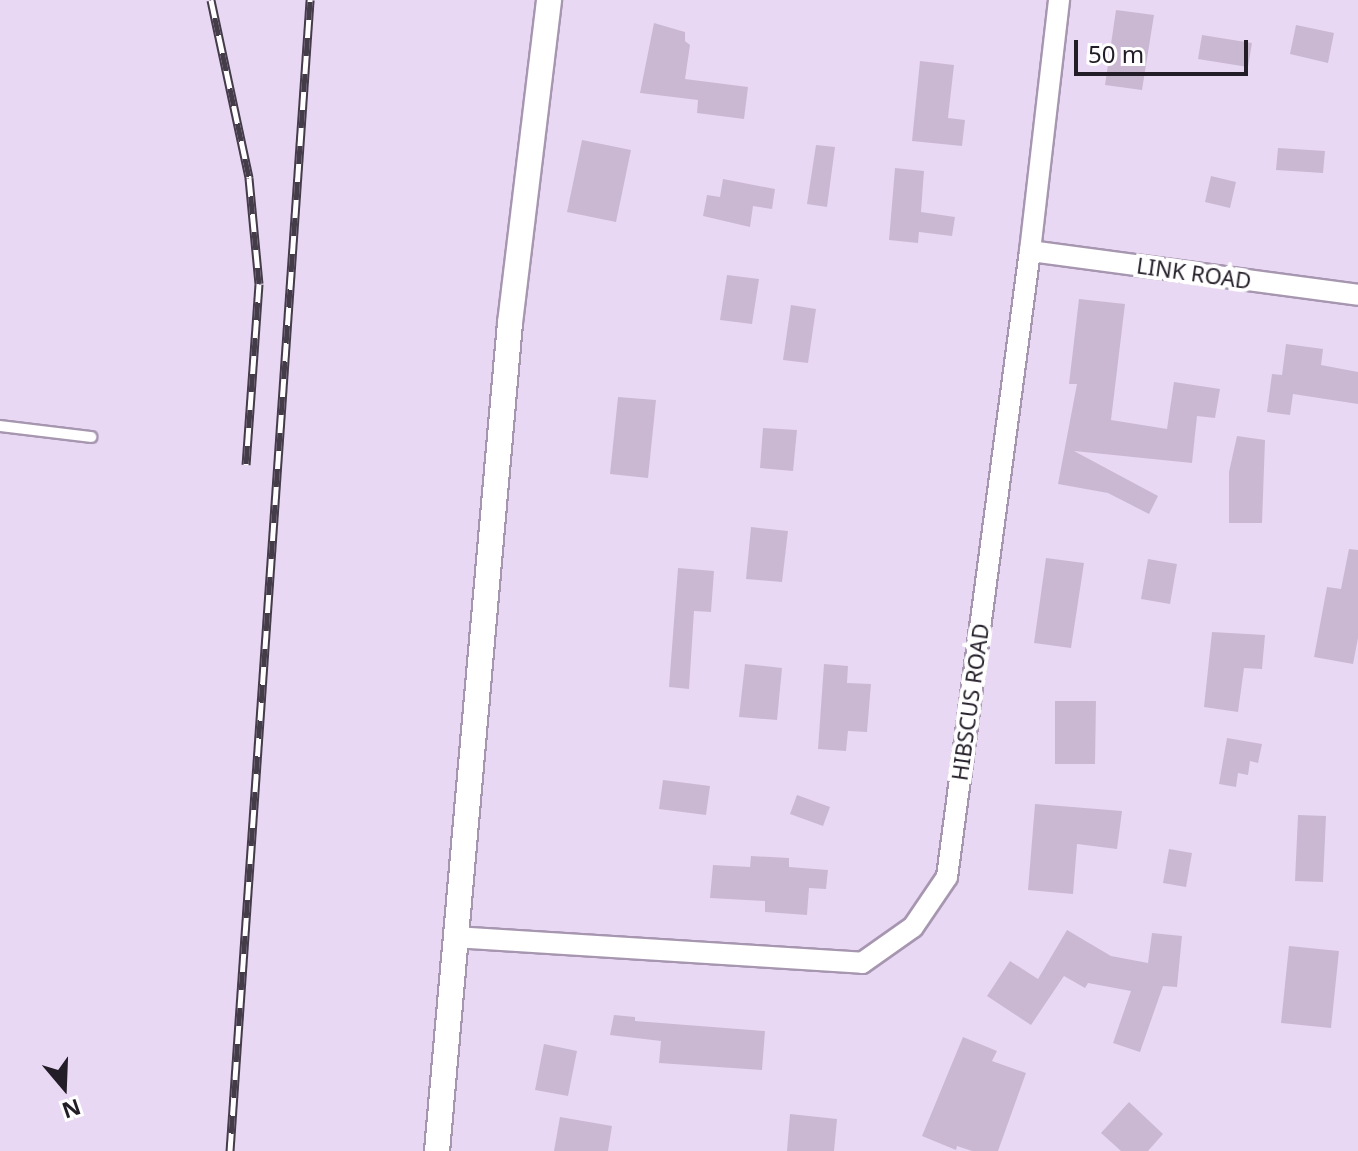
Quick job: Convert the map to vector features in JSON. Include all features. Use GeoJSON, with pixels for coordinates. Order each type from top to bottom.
{"type":"FeatureCollection","features":[{"type":"Feature","properties":{"kind":"street"},"geometry":{"type":"LineString","coordinates":[[437,1151],[510,323],[549,0]]}},
{"type":"Feature","properties":{"kind":"street","name":"HIBSCUS ROAD"},"geometry":{"type":"LineString","coordinates":[[454,937],[862,963],[913,927],[947,877],[1030,251],[1059,0]]}},
{"type":"Feature","properties":{"kind":"street","name":"LINK ROAD"},"geometry":{"type":"LineString","coordinates":[[1030,251],[1358,295]]}},
{"type":"Feature","properties":{"kind":"lane"},"geometry":{"type":"LineString","coordinates":[[0,426],[91,437]]}},
{"type":"Feature","properties":{"kind":"building"},"geometry":{"type":"Polygon","coordinates":[[[1116,10],[1154,15],[1142,90],[1105,85],[1116,10]]]}},
{"type":"Feature","properties":{"kind":"building"},"geometry":{"type":"Polygon","coordinates":[[[654,23],[685,32],[685,41],[690,45],[685,79],[748,87],[744,119],[697,113],[698,100],[640,93],[654,23]]]}},
{"type":"Feature","properties":{"kind":"building"},"geometry":{"type":"Polygon","coordinates":[[[1296,25],[1334,33],[1328,63],[1290,54],[1296,25]]]}},
{"type":"Feature","properties":{"kind":"building"},"geometry":{"type":"Polygon","coordinates":[[[1202,35],[1252,43],[1248,67],[1198,59],[1202,35]]]}},
{"type":"Feature","properties":{"kind":"building"},"geometry":{"type":"Polygon","coordinates":[[[920,61],[954,65],[948,118],[965,120],[962,146],[912,141],[920,61]]]}},
{"type":"Feature","properties":{"kind":"building"},"geometry":{"type":"Polygon","coordinates":[[[582,140],[631,150],[616,222],[567,212],[582,140]]]}},
{"type":"Feature","properties":{"kind":"building"},"geometry":{"type":"Polygon","coordinates":[[[816,145],[835,147],[827,207],[807,204],[816,145]]]}},
{"type":"Feature","properties":{"kind":"building"},"geometry":{"type":"Polygon","coordinates":[[[1278,148],[1325,151],[1323,173],[1276,170],[1278,148]]]}},
{"type":"Feature","properties":{"kind":"building"},"geometry":{"type":"Polygon","coordinates":[[[895,168],[924,171],[921,212],[955,217],[952,236],[919,232],[918,243],[889,240],[895,168]]]}},
{"type":"Feature","properties":{"kind":"building"},"geometry":{"type":"Polygon","coordinates":[[[1211,176],[1236,182],[1230,208],[1205,202],[1211,176]]]}},
{"type":"Feature","properties":{"kind":"building"},"geometry":{"type":"Polygon","coordinates":[[[723,179],[775,189],[772,209],[753,206],[750,227],[703,216],[707,195],[720,197],[723,179]]]}},
{"type":"Feature","properties":{"kind":"building"},"geometry":{"type":"Polygon","coordinates":[[[727,275],[759,279],[752,324],[720,320],[727,275]]]}},
{"type":"Feature","properties":{"kind":"building"},"geometry":{"type":"Polygon","coordinates":[[[1079,299],[1125,304],[1111,420],[1167,429],[1174,382],[1220,389],[1215,418],[1197,416],[1192,463],[1074,451],[1158,496],[1149,514],[1108,493],[1058,484],[1077,384],[1069,384],[1079,299]]]}},
{"type":"Feature","properties":{"kind":"building"},"geometry":{"type":"Polygon","coordinates":[[[791,305],[816,309],[808,363],[783,360],[791,305]]]}},
{"type":"Feature","properties":{"kind":"building"},"geometry":{"type":"Polygon","coordinates":[[[1286,344],[1323,349],[1321,365],[1358,372],[1358,404],[1293,394],[1290,415],[1267,412],[1272,374],[1282,375],[1286,344]]]}},
{"type":"Feature","properties":{"kind":"building"},"geometry":{"type":"Polygon","coordinates":[[[618,397],[656,400],[648,478],[610,474],[618,397]]]}},
{"type":"Feature","properties":{"kind":"building"},"geometry":{"type":"Polygon","coordinates":[[[763,428],[797,430],[793,471],[760,468],[763,428]]]}},
{"type":"Feature","properties":{"kind":"building"},"geometry":{"type":"Polygon","coordinates":[[[1237,436],[1265,440],[1262,523],[1229,523],[1229,472],[1237,436]]]}},
{"type":"Feature","properties":{"kind":"building"},"geometry":{"type":"Polygon","coordinates":[[[751,527],[788,531],[782,582],[746,579],[751,527]]]}},
{"type":"Feature","properties":{"kind":"building"},"geometry":{"type":"Polygon","coordinates":[[[1349,549],[1358,550],[1358,638],[1353,664],[1314,657],[1327,587],[1341,589],[1349,549]]]}},
{"type":"Feature","properties":{"kind":"building"},"geometry":{"type":"Polygon","coordinates":[[[1046,558],[1084,563],[1071,648],[1034,643],[1046,558]]]}},
{"type":"Feature","properties":{"kind":"building"},"geometry":{"type":"Polygon","coordinates":[[[1148,559],[1177,564],[1170,604],[1141,599],[1148,559]]]}},
{"type":"Feature","properties":{"kind":"building"},"geometry":{"type":"Polygon","coordinates":[[[678,568],[714,571],[711,612],[694,611],[689,689],[669,687],[678,568]]]}},
{"type":"Feature","properties":{"kind":"building"},"geometry":{"type":"Polygon","coordinates":[[[1212,632],[1265,635],[1262,669],[1244,668],[1238,712],[1204,707],[1212,632]]]}},
{"type":"Feature","properties":{"kind":"building"},"geometry":{"type":"Polygon","coordinates":[[[745,664],[782,668],[777,720],[739,717],[745,664]]]}},
{"type":"Feature","properties":{"kind":"building"},"geometry":{"type":"Polygon","coordinates":[[[824,664],[848,666],[847,683],[871,684],[867,732],[848,731],[846,751],[818,749],[824,664]]]}},
{"type":"Feature","properties":{"kind":"building"},"geometry":{"type":"Polygon","coordinates":[[[1055,701],[1096,701],[1095,764],[1055,764],[1055,701]]]}},
{"type":"Feature","properties":{"kind":"building"},"geometry":{"type":"Polygon","coordinates":[[[1227,738],[1262,744],[1258,763],[1250,761],[1248,775],[1238,773],[1236,787],[1219,784],[1227,738]]]}},
{"type":"Feature","properties":{"kind":"building"},"geometry":{"type":"Polygon","coordinates":[[[663,780],[710,786],[706,815],[659,809],[663,780]]]}},
{"type":"Feature","properties":{"kind":"building"},"geometry":{"type":"Polygon","coordinates":[[[797,795],[830,807],[823,826],[790,814],[797,795]]]}},
{"type":"Feature","properties":{"kind":"building"},"geometry":{"type":"Polygon","coordinates":[[[1035,804],[1122,811],[1117,849],[1077,844],[1073,894],[1028,890],[1035,804]]]}},
{"type":"Feature","properties":{"kind":"building"},"geometry":{"type":"Polygon","coordinates":[[[1298,815],[1326,816],[1323,882],[1295,881],[1298,815]]]}},
{"type":"Feature","properties":{"kind":"building"},"geometry":{"type":"Polygon","coordinates":[[[1169,849],[1192,853],[1186,887],[1163,883],[1169,849]]]}},
{"type":"Feature","properties":{"kind":"building"},"geometry":{"type":"Polygon","coordinates":[[[751,856],[789,858],[789,867],[828,870],[826,889],[809,888],[807,915],[765,912],[765,901],[710,898],[713,865],[750,867],[751,856]]]}},
{"type":"Feature","properties":{"kind":"building"},"geometry":{"type":"Polygon","coordinates":[[[1067,930],[1111,956],[1148,963],[1152,933],[1182,936],[1177,987],[1163,986],[1140,1052],[1113,1043],[1131,991],[1088,983],[1085,988],[1064,976],[1031,1025],[987,996],[1010,961],[1038,979],[1067,930]]]}},
{"type":"Feature","properties":{"kind":"building"},"geometry":{"type":"Polygon","coordinates":[[[1289,946],[1339,951],[1331,1028],[1281,1023],[1289,946]]]}},
{"type":"Feature","properties":{"kind":"building"},"geometry":{"type":"Polygon","coordinates":[[[614,1015],[635,1017],[635,1021],[765,1031],[762,1070],[659,1063],[661,1041],[610,1035],[614,1015]]]}},
{"type":"Feature","properties":{"kind":"building"},"geometry":{"type":"Polygon","coordinates":[[[963,1037],[997,1051],[992,1061],[1026,1073],[998,1151],[972,1151],[957,1146],[956,1150],[922,1136],[963,1037]]]}},
{"type":"Feature","properties":{"kind":"building"},"geometry":{"type":"Polygon","coordinates":[[[544,1044],[577,1051],[568,1096],[535,1090],[544,1044]]]}},
{"type":"Feature","properties":{"kind":"building"},"geometry":{"type":"Polygon","coordinates":[[[1129,1102],[1163,1134],[1148,1151],[1121,1151],[1101,1133],[1129,1102]]]}},
{"type":"Feature","properties":{"kind":"building"},"geometry":{"type":"Polygon","coordinates":[[[790,1114],[837,1119],[834,1151],[787,1151],[790,1114]]]}},
{"type":"Feature","properties":{"kind":"building"},"geometry":{"type":"Polygon","coordinates":[[[560,1117],[612,1126],[608,1151],[554,1151],[560,1117]]]}},
{"type":"Feature","properties":{"kind":"railway"},"geometry":{"type":"LineString","coordinates":[[211,0],[249,178],[259,284],[246,465]]}},
{"type":"Feature","properties":{"kind":"railway"},"geometry":{"type":"LineString","coordinates":[[230,1151],[310,0]]}}]}
